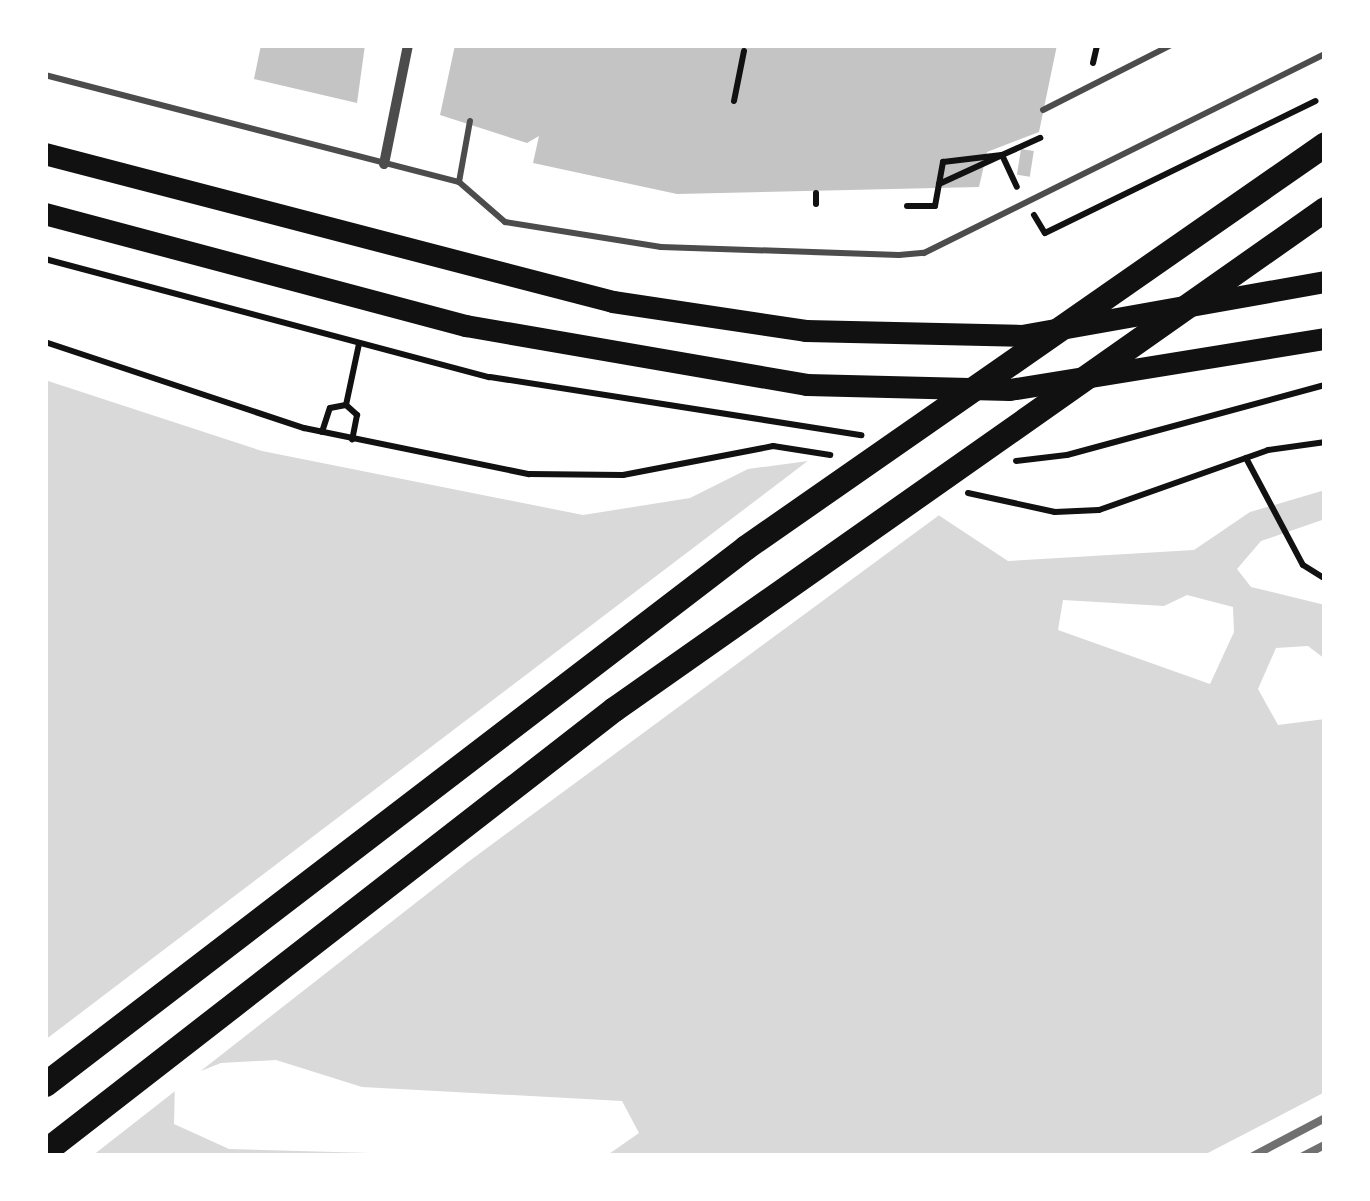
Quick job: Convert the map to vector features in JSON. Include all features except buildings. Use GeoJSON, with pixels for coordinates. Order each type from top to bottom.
{"type":"FeatureCollection","features":[{"type":"Feature","properties":{"kind":"highway"},"geometry":{"type":"LineString","coordinates":[[45,1084],[746,547],[1325,144]]}},
{"type":"Feature","properties":{"kind":"highway"},"geometry":{"type":"LineString","coordinates":[[45,154],[575,293],[806,331],[1022,336],[1325,282]]}},
{"type":"Feature","properties":{"kind":"highway"},"geometry":{"type":"LineString","coordinates":[[45,1152],[614,709],[1325,209]]}},
{"type":"Feature","properties":{"kind":"highway"},"geometry":{"type":"LineString","coordinates":[[45,214],[466,326],[807,386],[1010,390],[1325,339]]}},
{"type":"Feature","properties":{"kind":"street"},"geometry":{"type":"LineString","coordinates":[[384,164],[408,45]]}},
{"type":"Feature","properties":{"kind":"lane"},"geometry":{"type":"LineString","coordinates":[[1043,110],[1171,45]]}},
{"type":"Feature","properties":{"kind":"lane"},"geometry":{"type":"LineString","coordinates":[[45,75],[458,182],[505,222],[661,247],[924,253],[1325,54]]}},
{"type":"Feature","properties":{"kind":"lane"},"geometry":{"type":"LineString","coordinates":[[458,182],[470,122]]}},
{"type":"Feature","properties":{"kind":"path"},"geometry":{"type":"LineString","coordinates":[[1092,64],[1097,45]]}},
{"type":"Feature","properties":{"kind":"path"},"geometry":{"type":"LineString","coordinates":[[734,101],[744,51]]}},
{"type":"Feature","properties":{"kind":"path"},"geometry":{"type":"LineString","coordinates":[[1025,201],[1045,233],[1316,101]]}},
{"type":"Feature","properties":{"kind":"path"},"geometry":{"type":"LineString","coordinates":[[939,184],[1040,138]]}},
{"type":"Feature","properties":{"kind":"path"},"geometry":{"type":"LineString","coordinates":[[907,206],[935,206],[940,162],[1002,156]]}},
{"type":"Feature","properties":{"kind":"path"},"geometry":{"type":"LineString","coordinates":[[1002,156],[1017,188]]}},
{"type":"Feature","properties":{"kind":"path"},"geometry":{"type":"LineString","coordinates":[[816,193],[816,204]]}},
{"type":"Feature","properties":{"kind":"path"},"geometry":{"type":"LineString","coordinates":[[45,342],[352,440],[576,480],[773,446],[839,458]]}},
{"type":"Feature","properties":{"kind":"path"},"geometry":{"type":"LineString","coordinates":[[346,404],[360,344]]}},
{"type":"Feature","properties":{"kind":"path"},"geometry":{"type":"LineString","coordinates":[[322,432],[330,408],[346,404]]}},
{"type":"Feature","properties":{"kind":"path"},"geometry":{"type":"LineString","coordinates":[[346,404],[357,415],[352,440]]}},
{"type":"Feature","properties":{"kind":"path"},"geometry":{"type":"LineString","coordinates":[[948,487],[1054,512],[1099,510],[1246,458],[1325,442]]}},
{"type":"Feature","properties":{"kind":"path"},"geometry":{"type":"LineString","coordinates":[[1246,458],[1296,554],[1325,579]]}},
{"type":"Feature","properties":{"kind":"shaded area"},"geometry":{"type":"Polygon","coordinates":[[[45,380],[262,451],[583,515],[690,498],[748,469],[808,461],[908,495],[1008,561],[1194,550],[1250,512],[1325,490],[1325,519],[1261,541],[1237,569],[1251,587],[1325,605],[1325,659],[1308,646],[1276,648],[1258,689],[1278,725],[1325,719],[1325,1156],[606,1156],[639,1133],[622,1101],[362,1087],[276,1060],[221,1063],[175,1081],[174,1124],[229,1149],[478,1156],[45,1156],[45,380]],[[1187,595],[1164,606],[1063,600],[1058,630],[1210,684],[1234,632],[1233,607],[1187,595]]]}},
{"type":"Feature","properties":{"kind":"pier"},"geometry":{"type":"Polygon","coordinates":[[[813,457],[910,491],[942,513],[468,862],[92,1156],[45,1156],[45,1040],[813,457]]]}},
{"type":"Feature","properties":{"kind":"pier"},"geometry":{"type":"Polygon","coordinates":[[[1325,1092],[1325,1156],[1202,1156],[1304,1103],[1325,1092]]]}},
{"type":"Feature","properties":{"kind":"railway"},"geometry":{"type":"LineString","coordinates":[[1253,1156],[1325,1118]]}},
{"type":"Feature","properties":{"kind":"railway"},"geometry":{"type":"LineString","coordinates":[[1303,1156],[1325,1145]]}}]}
